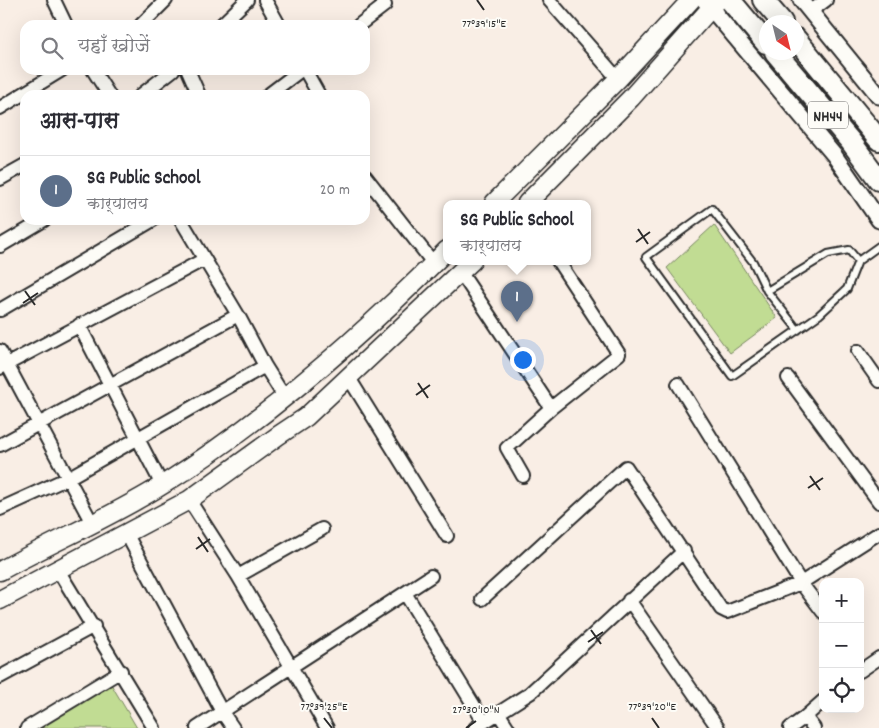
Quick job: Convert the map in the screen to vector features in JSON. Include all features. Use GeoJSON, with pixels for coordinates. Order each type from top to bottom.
{"type":"FeatureCollection","features":[{"type":"Feature","properties":{"kind":"highway"},"geometry":{"type":"LineString","coordinates":[[730,0],[759,34]]}},
{"type":"Feature","properties":{"kind":"highway"},"geometry":{"type":"LineString","coordinates":[[763,0],[776,15]]}},
{"type":"Feature","properties":{"kind":"highway","name":"NH44"},"geometry":{"type":"LineString","coordinates":[[804,49],[879,140]]}},
{"type":"Feature","properties":{"kind":"highway","name":"NH44"},"geometry":{"type":"LineString","coordinates":[[782,60],[851,142],[879,180]]}},
{"type":"Feature","properties":{"kind":"main road"},"geometry":{"type":"LineString","coordinates":[[497,200],[618,79],[692,0]]}},
{"type":"Feature","properties":{"kind":"main road"},"geometry":{"type":"LineString","coordinates":[[530,200],[631,98],[711,3]]}},
{"type":"Feature","properties":{"kind":"main road"},"geometry":{"type":"LineString","coordinates":[[0,570],[162,485],[212,452],[285,398],[361,332],[443,254]]}},
{"type":"Feature","properties":{"kind":"main road"},"geometry":{"type":"LineString","coordinates":[[0,600],[189,500],[306,417],[467,267]]}},
{"type":"Feature","properties":{"kind":"street"},"geometry":{"type":"LineString","coordinates":[[54,0],[64,20]]}},
{"type":"Feature","properties":{"kind":"street"},"geometry":{"type":"LineString","coordinates":[[146,20],[166,0]]}},
{"type":"Feature","properties":{"kind":"street"},"geometry":{"type":"LineString","coordinates":[[226,20],[247,0]]}},
{"type":"Feature","properties":{"kind":"street"},"geometry":{"type":"LineString","coordinates":[[265,0],[276,20]]}},
{"type":"Feature","properties":{"kind":"street"},"geometry":{"type":"LineString","coordinates":[[366,20],[385,5],[382,0]]}},
{"type":"Feature","properties":{"kind":"street"},"geometry":{"type":"LineString","coordinates":[[549,0],[618,79]]}},
{"type":"Feature","properties":{"kind":"street"},"geometry":{"type":"LineString","coordinates":[[826,0],[806,6],[879,96]]}},
{"type":"Feature","properties":{"kind":"street"},"geometry":{"type":"LineString","coordinates":[[711,3],[834,155],[879,220]]}},
{"type":"Feature","properties":{"kind":"street"},"geometry":{"type":"LineString","coordinates":[[29,90],[54,75]]}},
{"type":"Feature","properties":{"kind":"street"},"geometry":{"type":"LineString","coordinates":[[96,75],[106,90]]}},
{"type":"Feature","properties":{"kind":"street"},"geometry":{"type":"LineString","coordinates":[[147,90],[166,75]]}},
{"type":"Feature","properties":{"kind":"street"},"geometry":{"type":"LineString","coordinates":[[190,75],[197,90]]}},
{"type":"Feature","properties":{"kind":"street"},"geometry":{"type":"LineString","coordinates":[[275,90],[294,75]]}},
{"type":"Feature","properties":{"kind":"street"},"geometry":{"type":"LineString","coordinates":[[308,75],[316,90]]}},
{"type":"Feature","properties":{"kind":"street"},"geometry":{"type":"LineString","coordinates":[[0,108],[20,96]]}},
{"type":"Feature","properties":{"kind":"street"},"geometry":{"type":"LineString","coordinates":[[0,179],[20,168]]}},
{"type":"Feature","properties":{"kind":"street"},"geometry":{"type":"LineString","coordinates":[[370,182],[434,264]]}},
{"type":"Feature","properties":{"kind":"street"},"geometry":{"type":"LineString","coordinates":[[0,246],[36,225]]}},
{"type":"Feature","properties":{"kind":"street"},"geometry":{"type":"LineString","coordinates":[[0,310],[145,225]]}},
{"type":"Feature","properties":{"kind":"street"},"geometry":{"type":"LineString","coordinates":[[184,225],[285,398]]}},
{"type":"Feature","properties":{"kind":"street"},"geometry":{"type":"LineString","coordinates":[[4,366],[203,260]]}},
{"type":"Feature","properties":{"kind":"street"},"geometry":{"type":"LineString","coordinates":[[523,476],[507,448],[551,408],[618,354],[561,265]]}},
{"type":"Feature","properties":{"kind":"street"},"geometry":{"type":"LineString","coordinates":[[467,267],[551,408]]}},
{"type":"Feature","properties":{"kind":"street"},"geometry":{"type":"LineString","coordinates":[[0,446],[238,315]]}},
{"type":"Feature","properties":{"kind":"street"},"geometry":{"type":"LineString","coordinates":[[79,326],[162,485]]}},
{"type":"Feature","properties":{"kind":"street"},"geometry":{"type":"LineString","coordinates":[[0,351],[4,366],[39,423],[92,523]]}},
{"type":"Feature","properties":{"kind":"street"},"geometry":{"type":"LineString","coordinates":[[858,351],[879,382]]}},
{"type":"Feature","properties":{"kind":"street"},"geometry":{"type":"LineString","coordinates":[[0,509],[68,478],[265,366]]}},
{"type":"Feature","properties":{"kind":"street"},"geometry":{"type":"LineString","coordinates":[[349,378],[447,536]]}},
{"type":"Feature","properties":{"kind":"street"},"geometry":{"type":"LineString","coordinates":[[788,378],[879,502]]}},
{"type":"Feature","properties":{"kind":"street"},"geometry":{"type":"LineString","coordinates":[[678,384],[801,583],[819,607]]}},
{"type":"Feature","properties":{"kind":"street"},"geometry":{"type":"LineString","coordinates":[[482,599],[626,468],[721,608],[727,612],[801,583],[879,531],[879,520]]}},
{"type":"Feature","properties":{"kind":"street"},"geometry":{"type":"LineString","coordinates":[[189,500],[238,576],[326,728]]}},
{"type":"Feature","properties":{"kind":"street"},"geometry":{"type":"LineString","coordinates":[[238,576],[322,529]]}},
{"type":"Feature","properties":{"kind":"street"},"geometry":{"type":"LineString","coordinates":[[126,533],[222,712],[233,728]]}},
{"type":"Feature","properties":{"kind":"street"},"geometry":{"type":"LineString","coordinates":[[405,593],[480,725],[541,684],[684,551]]}},
{"type":"Feature","properties":{"kind":"street"},"geometry":{"type":"LineString","coordinates":[[58,570],[94,626],[154,728]]}},
{"type":"Feature","properties":{"kind":"street"},"geometry":{"type":"LineString","coordinates":[[197,728],[431,576]]}},
{"type":"Feature","properties":{"kind":"street"},"geometry":{"type":"LineString","coordinates":[[630,600],[718,728]]}},
{"type":"Feature","properties":{"kind":"street"},"geometry":{"type":"LineString","coordinates":[[0,676],[94,626]]}},
{"type":"Feature","properties":{"kind":"street"},"geometry":{"type":"LineString","coordinates":[[864,666],[879,658]]}},
{"type":"Feature","properties":{"kind":"street"},"geometry":{"type":"LineString","coordinates":[[27,728],[121,672]]}},
{"type":"Feature","properties":{"kind":"street"},"geometry":{"type":"LineString","coordinates":[[790,728],[819,705]]}},
{"type":"Feature","properties":{"kind":"street"},"geometry":{"type":"LineString","coordinates":[[499,714],[508,728]]}},
{"type":"Feature","properties":{"kind":"street"},"geometry":{"type":"LineString","coordinates":[[805,717],[814,728]]}},
{"type":"Feature","properties":{"kind":"lane"},"geometry":{"type":"LineString","coordinates":[[798,330],[767,291],[753,262],[712,209],[646,257],[732,376],[798,330],[819,315],[847,289],[858,261],[879,246]]}},
{"type":"Feature","properties":{"kind":"lane"},"geometry":{"type":"LineString","coordinates":[[767,291],[828,254],[849,250],[858,261]]}},
{"type":"Feature","properties":{"kind":"green space"},"geometry":{"type":"Polygon","coordinates":[[[714,225],[777,318],[730,353],[667,268],[714,225]]]}},
{"type":"Feature","properties":{"kind":"green space"},"geometry":{"type":"Polygon","coordinates":[[[111,684],[137,728],[40,728],[111,684]]]}},
{"type":"Feature","properties":{"kind":"place","name":"SG Public School"},"geometry":{"type":"Point","coordinates":[517,322]}}]}
